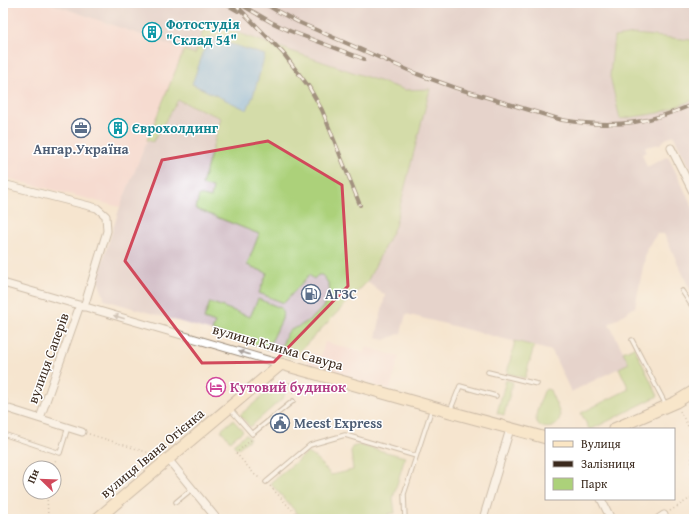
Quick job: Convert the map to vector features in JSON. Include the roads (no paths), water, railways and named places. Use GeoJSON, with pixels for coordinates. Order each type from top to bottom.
{"type":"FeatureCollection","features":[{"type":"Feature","properties":{"kind":"street"},"geometry":{"type":"LineString","coordinates":[[671,148],[694,194]]}},
{"type":"Feature","properties":{"kind":"street","name":"вулиця Саперів"},"geometry":{"type":"LineString","coordinates":[[3,184],[96,208],[106,216],[107,231],[82,306],[40,418]]}},
{"type":"Feature","properties":{"kind":"street","name":"вулиця Клима Савура"},"geometry":{"type":"LineString","coordinates":[[3,283],[281,364],[545,438]]}},
{"type":"Feature","properties":{"kind":"street","name":"вулиця Івана Огієнка"},"geometry":{"type":"LineString","coordinates":[[100,518],[281,364]]}},
{"type":"Feature","properties":{"kind":"street"},"geometry":{"type":"LineString","coordinates":[[616,428],[671,404],[694,392]]}},
{"type":"Feature","properties":{"kind":"street","name":"вулиця Саперів"},"geometry":{"type":"LineString","coordinates":[[5,407],[82,432]]}},
{"type":"Feature","properties":{"kind":"street"},"geometry":{"type":"LineString","coordinates":[[483,519],[510,429]]}},
{"type":"Feature","properties":{"kind":"street"},"geometry":{"type":"LineString","coordinates":[[168,459],[216,519]]}},
{"type":"Feature","properties":{"kind":"street"},"geometry":{"type":"LineString","coordinates":[[602,500],[611,519]]}},
{"type":"Feature","properties":{"kind":"lane"},"geometry":{"type":"LineString","coordinates":[[682,291],[694,309]]}},
{"type":"Feature","properties":{"kind":"lane"},"geometry":{"type":"LineString","coordinates":[[632,340],[671,404]]}},
{"type":"Feature","properties":{"kind":"lane"},"geometry":{"type":"LineString","coordinates":[[488,372],[538,384]]}},
{"type":"Feature","properties":{"kind":"lane"},"geometry":{"type":"LineString","coordinates":[[450,412],[460,386],[496,396]]}},
{"type":"Feature","properties":{"kind":"lane"},"geometry":{"type":"LineString","coordinates":[[3,394],[5,407]]}},
{"type":"Feature","properties":{"kind":"lane"},"geometry":{"type":"LineString","coordinates":[[229,408],[252,434],[293,401]]}},
{"type":"Feature","properties":{"kind":"lane"},"geometry":{"type":"LineString","coordinates":[[405,519],[404,494],[433,407]]}},
{"type":"Feature","properties":{"kind":"lane"},"geometry":{"type":"LineString","coordinates":[[3,434],[60,453],[68,427]]}},
{"type":"Feature","properties":{"kind":"lane"},"geometry":{"type":"LineString","coordinates":[[266,482],[310,445],[345,435],[416,456]]}},
{"type":"Feature","properties":{"kind":"lane"},"geometry":{"type":"LineString","coordinates":[[176,502],[192,489]]}},
{"type":"Feature","properties":{"kind":"lane"},"geometry":{"type":"LineString","coordinates":[[296,515],[302,519]]}},
{"type":"Feature","properties":{"kind":"water"},"geometry":{"type":"Polygon","coordinates":[[[209,37],[265,55],[253,96],[247,110],[192,84],[209,37]]]}},
{"type":"Feature","properties":{"kind":"railway"},"geometry":{"type":"LineString","coordinates":[[224,3],[238,11]]}},
{"type":"Feature","properties":{"kind":"railway"},"geometry":{"type":"LineString","coordinates":[[234,3],[283,53],[309,87],[322,110],[360,205]]}},
{"type":"Feature","properties":{"kind":"railway"},"geometry":{"type":"LineString","coordinates":[[238,3],[290,31],[364,59]]}},
{"type":"Feature","properties":{"kind":"railway"},"geometry":{"type":"LineString","coordinates":[[264,3],[298,22],[417,74],[456,88],[562,120],[598,124],[626,123],[657,117],[694,104]]}},
{"type":"Feature","properties":{"kind":"place","name":"Фотостудія \"Склад 54\""},"geometry":{"type":"Point","coordinates":[152,32]}},
{"type":"Feature","properties":{"kind":"place","name":"Ангар.Україна"},"geometry":{"type":"Point","coordinates":[81,128]}},
{"type":"Feature","properties":{"kind":"place","name":"Єврохолдинг"},"geometry":{"type":"Point","coordinates":[118,128]}},
{"type":"Feature","properties":{"kind":"place","name":"АГЗС"},"geometry":{"type":"Point","coordinates":[311,294]}},
{"type":"Feature","properties":{"kind":"place","name":"Кутовий будинок"},"geometry":{"type":"Point","coordinates":[216,387]}},
{"type":"Feature","properties":{"kind":"place","name":"Meest Express"},"geometry":{"type":"Point","coordinates":[280,423]}}]}
